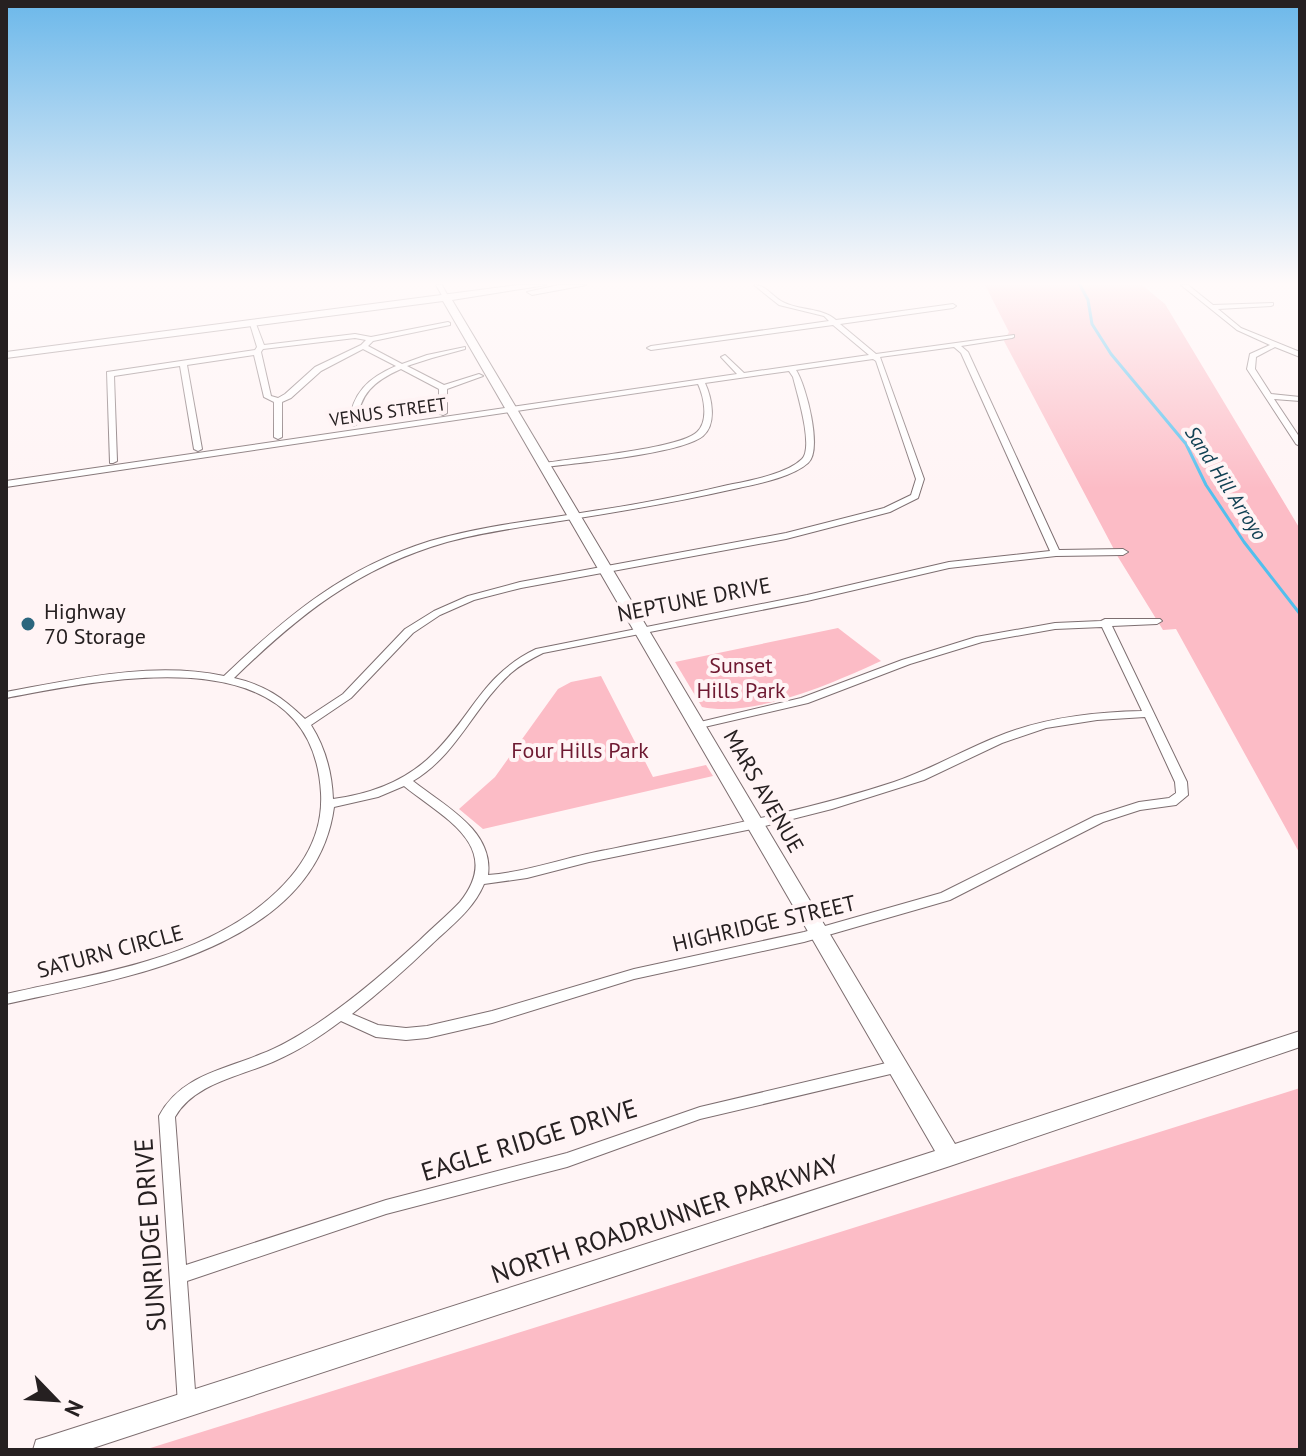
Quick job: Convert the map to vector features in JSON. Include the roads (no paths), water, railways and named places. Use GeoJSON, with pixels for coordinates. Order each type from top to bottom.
{"type":"FeatureCollection","features":[{"type":"Feature","properties":{"kind":"street"},"geometry":{"type":"LineString","coordinates":[[113,461],[110,374],[240,353]]}},
{"type":"Feature","properties":{"kind":"street"},"geometry":{"type":"LineString","coordinates":[[260,353],[268,397],[278,401],[286,398],[318,369],[349,353]]}},
{"type":"Feature","properties":{"kind":"street"},"geometry":{"type":"LineString","coordinates":[[376,353],[443,388],[479,376]]}},
{"type":"Feature","properties":{"kind":"street"},"geometry":{"type":"LineString","coordinates":[[353,424],[354,406],[367,388],[401,366],[446,353]]}},
{"type":"Feature","properties":{"kind":"street","name":"MARS AVENUE"},"geometry":{"type":"LineString","coordinates":[[479,353],[700,725],[950,1156]]}},
{"type":"Feature","properties":{"kind":"street"},"geometry":{"type":"LineString","coordinates":[[304,724],[341,701],[400,638],[437,613],[495,590],[786,536],[887,510],[915,496],[920,479],[882,365],[871,353]]}},
{"type":"Feature","properties":{"kind":"street","name":"VENUS STREET"},"geometry":{"type":"LineString","coordinates":[[6,484],[897,353]]}},
{"type":"Feature","properties":{"kind":"street"},"geometry":{"type":"LineString","coordinates":[[964,353],[1056,553]]}},
{"type":"Feature","properties":{"kind":"street"},"geometry":{"type":"LineString","coordinates":[[1259,353],[1250,362],[1252,372],[1300,444]]}},
{"type":"Feature","properties":{"kind":"street"},"geometry":{"type":"LineString","coordinates":[[725,357],[743,376]]}},
{"type":"Feature","properties":{"kind":"street"},"geometry":{"type":"LineString","coordinates":[[183,362],[198,449]]}},
{"type":"Feature","properties":{"kind":"street"},"geometry":{"type":"LineString","coordinates":[[226,680],[298,611],[364,570],[450,538],[785,475],[802,465],[809,457],[811,446],[797,377],[791,368]]}},
{"type":"Feature","properties":{"kind":"street"},"geometry":{"type":"LineString","coordinates":[[545,465],[693,439],[702,432],[707,422],[705,389],[701,382]]}},
{"type":"Feature","properties":{"kind":"street"},"geometry":{"type":"LineString","coordinates":[[443,388],[443,413]]}},
{"type":"Feature","properties":{"kind":"street"},"geometry":{"type":"LineString","coordinates":[[1268,396],[1300,399]]}},
{"type":"Feature","properties":{"kind":"street"},"geometry":{"type":"LineString","coordinates":[[278,401],[278,437]]}},
{"type":"Feature","properties":{"kind":"street"},"geometry":{"type":"LineString","coordinates":[[802,465],[814,468]]}},
{"type":"Feature","properties":{"kind":"street"},"geometry":{"type":"LineString","coordinates":[[915,496],[927,500]]}},
{"type":"Feature","properties":{"kind":"street","name":"NEPTUNE DRIVE"},"geometry":{"type":"LineString","coordinates":[[329,804],[375,794],[405,781],[437,757],[503,672],[516,662],[548,649],[823,594],[933,568],[1056,553],[1123,552]]}},
{"type":"Feature","properties":{"kind":"street"},"geometry":{"type":"LineString","coordinates":[[700,725],[804,701],[962,644],[1036,629],[1105,622],[1157,621]]}},
{"type":"Feature","properties":{"kind":"street"},"geometry":{"type":"LineString","coordinates":[[405,781],[475,841],[482,859],[480,880],[516,877],[582,859],[757,823],[908,782],[1008,736],[1035,727],[1077,718],[1149,714],[1105,622]]}},
{"type":"Feature","properties":{"kind":"street","name":"SATURN CIRCLE"},"geometry":{"type":"LineString","coordinates":[[6,695],[138,674],[195,675],[226,680],[271,698],[304,724],[320,754],[329,804],[325,830],[306,866],[274,901],[238,928],[169,959],[6,999]]}},
{"type":"Feature","properties":{"kind":"street","name":"HIGHRIDGE STREET"},"geometry":{"type":"LineString","coordinates":[[341,1015],[376,1031],[406,1034],[427,1032],[492,1017],[634,974],[821,932],[945,897],[1099,819],[1186,796],[1149,714]]}},
{"type":"Feature","properties":{"kind":"street","name":"SUNRIDGE DRIVE"},"geometry":{"type":"LineString","coordinates":[[187,1404],[166,1129],[170,1108],[186,1091],[269,1059],[341,1015],[379,986],[451,918],[469,900],[480,880]]}},
{"type":"Feature","properties":{"kind":"street","name":"NORTH ROADRUNNER PARKWAY"},"geometry":{"type":"LineString","coordinates":[[46,1450],[1300,1039]]}},
{"type":"Feature","properties":{"kind":"street","name":"EAGLE RIDGE DRIVE"},"geometry":{"type":"LineString","coordinates":[[177,1276],[386,1207],[567,1160],[700,1113],[899,1066]]}},
{"type":"Feature","properties":{"kind":"waterway","name":"Sand Hill Arroyo"},"geometry":{"type":"LineString","coordinates":[[1110,353],[1186,444],[1206,485],[1244,542],[1300,614]]}},
{"type":"Feature","properties":{"kind":"place","name":"Highway 70 Storage"},"geometry":{"type":"Point","coordinates":[28,624]}},
{"type":"Feature","properties":{"kind":"park label","name":"Sunset Hills Park"},"geometry":{"type":"Point","coordinates":[741,678]}},
{"type":"Feature","properties":{"kind":"park label","name":"Four Hills Park"},"geometry":{"type":"Point","coordinates":[580,750]}}]}
